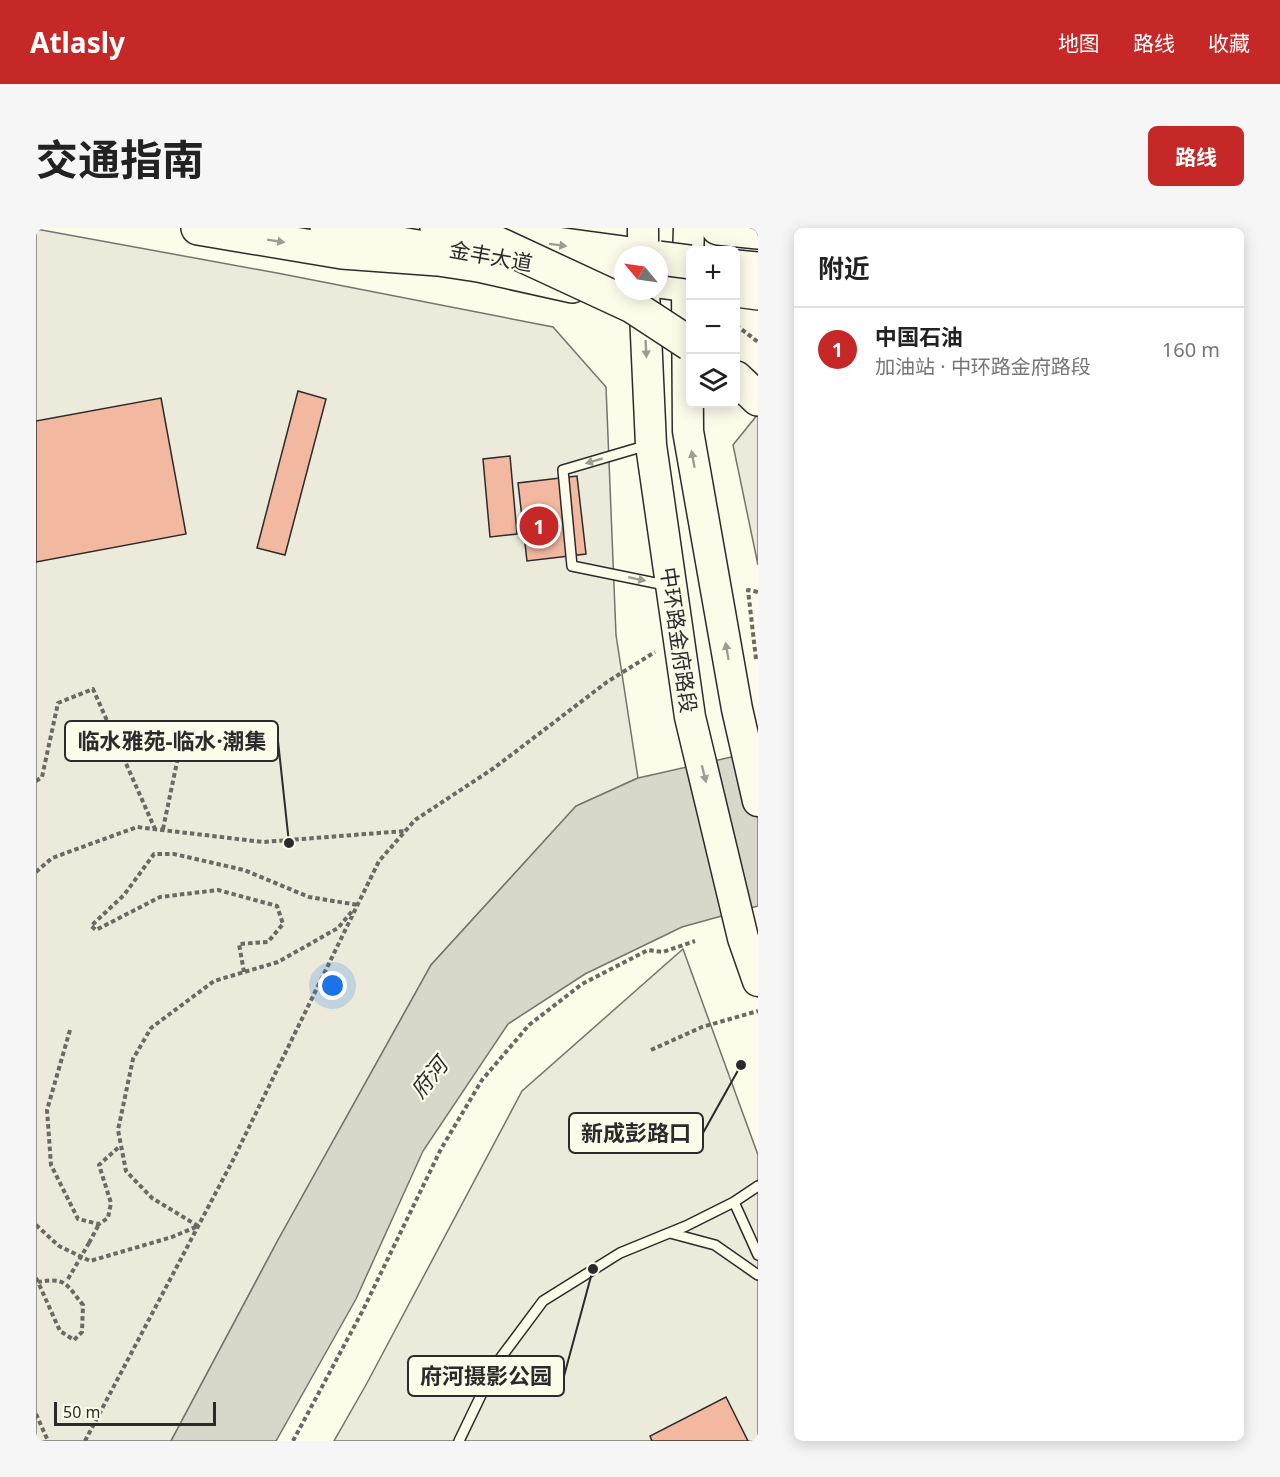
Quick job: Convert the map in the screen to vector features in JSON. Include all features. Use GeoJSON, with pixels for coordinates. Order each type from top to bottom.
{"type":"FeatureCollection","features":[{"type":"Feature","properties":{"kind":"highway"},"geometry":{"type":"LineString","coordinates":[[198,228],[342,252],[438,259],[614,286]]}},
{"type":"Feature","properties":{"kind":"highway","name":"金丰大道"},"geometry":{"type":"LineString","coordinates":[[437,228],[479,235]]}},
{"type":"Feature","properties":{"kind":"highway"},"geometry":{"type":"LineString","coordinates":[[718,228],[758,232]]}},
{"type":"Feature","properties":{"kind":"highway"},"geometry":{"type":"LineString","coordinates":[[479,235],[614,286]]}},
{"type":"Feature","properties":{"kind":"highway"},"geometry":{"type":"LineString","coordinates":[[479,235],[614,252]]}},
{"type":"Feature","properties":{"kind":"highway"},"geometry":{"type":"LineString","coordinates":[[668,267],[682,280]]}},
{"type":"Feature","properties":{"kind":"highway"},"geometry":{"type":"LineString","coordinates":[[740,267],[758,269]]}},
{"type":"Feature","properties":{"kind":"highway"},"geometry":{"type":"LineString","coordinates":[[627,300],[632,306],[686,341]]}},
{"type":"Feature","properties":{"kind":"highway"},"geometry":{"type":"LineString","coordinates":[[740,383],[758,399]]}},
{"type":"Feature","properties":{"kind":"main road","name":"金丰大道"},"geometry":{"type":"LineString","coordinates":[[324,228],[614,286]]}},
{"type":"Feature","properties":{"kind":"main road"},"geometry":{"type":"LineString","coordinates":[[643,228],[643,246]]}},
{"type":"Feature","properties":{"kind":"main road","name":"中环路金府路段"},"geometry":{"type":"LineString","coordinates":[[689,228],[682,280],[688,431],[737,709],[758,801]]}},
{"type":"Feature","properties":{"kind":"main road"},"geometry":{"type":"LineString","coordinates":[[740,294],[758,296]]}},
{"type":"Feature","properties":{"kind":"main road","name":"中环路金府路段"},"geometry":{"type":"LineString","coordinates":[[644,300],[651,445],[690,717],[743,938],[758,981]]}},
{"type":"Feature","properties":{"kind":"lane"},"geometry":{"type":"LineString","coordinates":[[651,445],[563,470],[572,566],[671,586]]}},
{"type":"Feature","properties":{"kind":"lane"},"geometry":{"type":"LineString","coordinates":[[459,1441],[496,1364],[543,1301],[620,1253],[670,1233],[734,1202],[758,1186]]}},
{"type":"Feature","properties":{"kind":"lane"},"geometry":{"type":"LineString","coordinates":[[734,1202],[758,1255]]}},
{"type":"Feature","properties":{"kind":"lane"},"geometry":{"type":"LineString","coordinates":[[670,1233],[715,1245],[758,1275]]}},
{"type":"Feature","properties":{"kind":"path"},"geometry":{"type":"LineString","coordinates":[[740,329],[758,342]]}},
{"type":"Feature","properties":{"kind":"path"},"geometry":{"type":"LineString","coordinates":[[756,660],[747,590],[758,592]]}},
{"type":"Feature","properties":{"kind":"path"},"geometry":{"type":"LineString","coordinates":[[85,1441],[238,1149],[379,861],[415,820],[494,768],[607,682],[678,638]]}},
{"type":"Feature","properties":{"kind":"path"},"geometry":{"type":"LineString","coordinates":[[36,781],[42,777],[58,703],[93,689],[155,829]]}},
{"type":"Feature","properties":{"kind":"path"},"geometry":{"type":"LineString","coordinates":[[163,829],[186,719]]}},
{"type":"Feature","properties":{"kind":"path"},"geometry":{"type":"LineString","coordinates":[[36,872],[52,858],[137,826],[263,842],[405,831]]}},
{"type":"Feature","properties":{"kind":"path"},"geometry":{"type":"LineString","coordinates":[[244,972],[239,944],[268,942],[283,924],[277,906],[218,890],[160,897],[96,930],[92,926],[124,895],[154,854],[174,854],[244,870],[309,897],[358,905]]}},
{"type":"Feature","properties":{"kind":"path"},"geometry":{"type":"LineString","coordinates":[[198,1226],[152,1198],[126,1171],[118,1130],[132,1059],[151,1028],[214,981],[278,962],[338,928],[358,905]]}},
{"type":"Feature","properties":{"kind":"path"},"geometry":{"type":"LineString","coordinates":[[293,1441],[363,1310],[441,1149],[482,1080],[529,1025],[582,984],[648,951],[663,952],[695,940]]}},
{"type":"Feature","properties":{"kind":"path"},"geometry":{"type":"LineString","coordinates":[[651,1050],[702,1027],[758,1011]]}},
{"type":"Feature","properties":{"kind":"path"},"geometry":{"type":"LineString","coordinates":[[70,1030],[47,1110],[51,1165],[78,1219],[99,1224]]}},
{"type":"Feature","properties":{"kind":"path"},"geometry":{"type":"LineString","coordinates":[[67,1281],[99,1224],[108,1218],[111,1203],[99,1165],[121,1146]]}},
{"type":"Feature","properties":{"kind":"path"},"geometry":{"type":"LineString","coordinates":[[36,1225],[59,1246],[90,1261],[172,1238],[198,1226]]}},
{"type":"Feature","properties":{"kind":"path"},"geometry":{"type":"LineString","coordinates":[[37,1280],[67,1281],[83,1305],[82,1332],[74,1340],[60,1331],[37,1280]]}},
{"type":"Feature","properties":{"kind":"path"},"geometry":{"type":"LineString","coordinates":[[36,1414],[48,1441]]}},
{"type":"Feature","properties":{"kind":"shaded area"},"geometry":{"type":"Polygon","coordinates":[[[36,229],[553,327],[606,387],[616,635],[638,778],[576,806],[431,965],[278,1240],[171,1441],[36,1441],[36,229]]]}},
{"type":"Feature","properties":{"kind":"shaded area"},"geometry":{"type":"Polygon","coordinates":[[[758,414],[758,565],[733,445],[758,414]]]}},
{"type":"Feature","properties":{"kind":"shaded area"},"geometry":{"type":"Polygon","coordinates":[[[683,949],[758,1155],[758,1441],[334,1441],[522,1091],[683,949]]]}},
{"type":"Feature","properties":{"kind":"water","name":"府河"},"geometry":{"type":"Polygon","coordinates":[[[758,751],[758,906],[682,927],[585,974],[508,1024],[423,1151],[356,1299],[276,1441],[171,1441],[278,1240],[431,965],[576,806],[638,778],[758,751]]]}},
{"type":"Feature","properties":{"kind":"building"},"geometry":{"type":"Polygon","coordinates":[[[298,391],[326,399],[285,555],[257,548],[298,391]]]}},
{"type":"Feature","properties":{"kind":"building"},"geometry":{"type":"Polygon","coordinates":[[[161,398],[186,534],[36,562],[36,421],[161,398]]]}},
{"type":"Feature","properties":{"kind":"building"},"geometry":{"type":"Polygon","coordinates":[[[510,456],[517,534],[490,537],[483,459],[510,456]]]}},
{"type":"Feature","properties":{"kind":"building"},"geometry":{"type":"Polygon","coordinates":[[[577,476],[586,554],[527,561],[518,483],[577,476]]]}},
{"type":"Feature","properties":{"kind":"building"},"geometry":{"type":"Polygon","coordinates":[[[726,1397],[748,1441],[652,1441],[650,1436],[726,1397]]]}},
{"type":"Feature","properties":{"kind":"place","name":"中国石油"},"geometry":{"type":"Point","coordinates":[539,526]}},
{"type":"Feature","properties":{"kind":"place","name":"临水雅苑-临水·潮集"},"geometry":{"type":"Point","coordinates":[289,843]}},
{"type":"Feature","properties":{"kind":"place","name":"新成彭路口"},"geometry":{"type":"Point","coordinates":[741,1065]}},
{"type":"Feature","properties":{"kind":"place","name":"府河摄影公园"},"geometry":{"type":"Point","coordinates":[593,1269]}}]}
